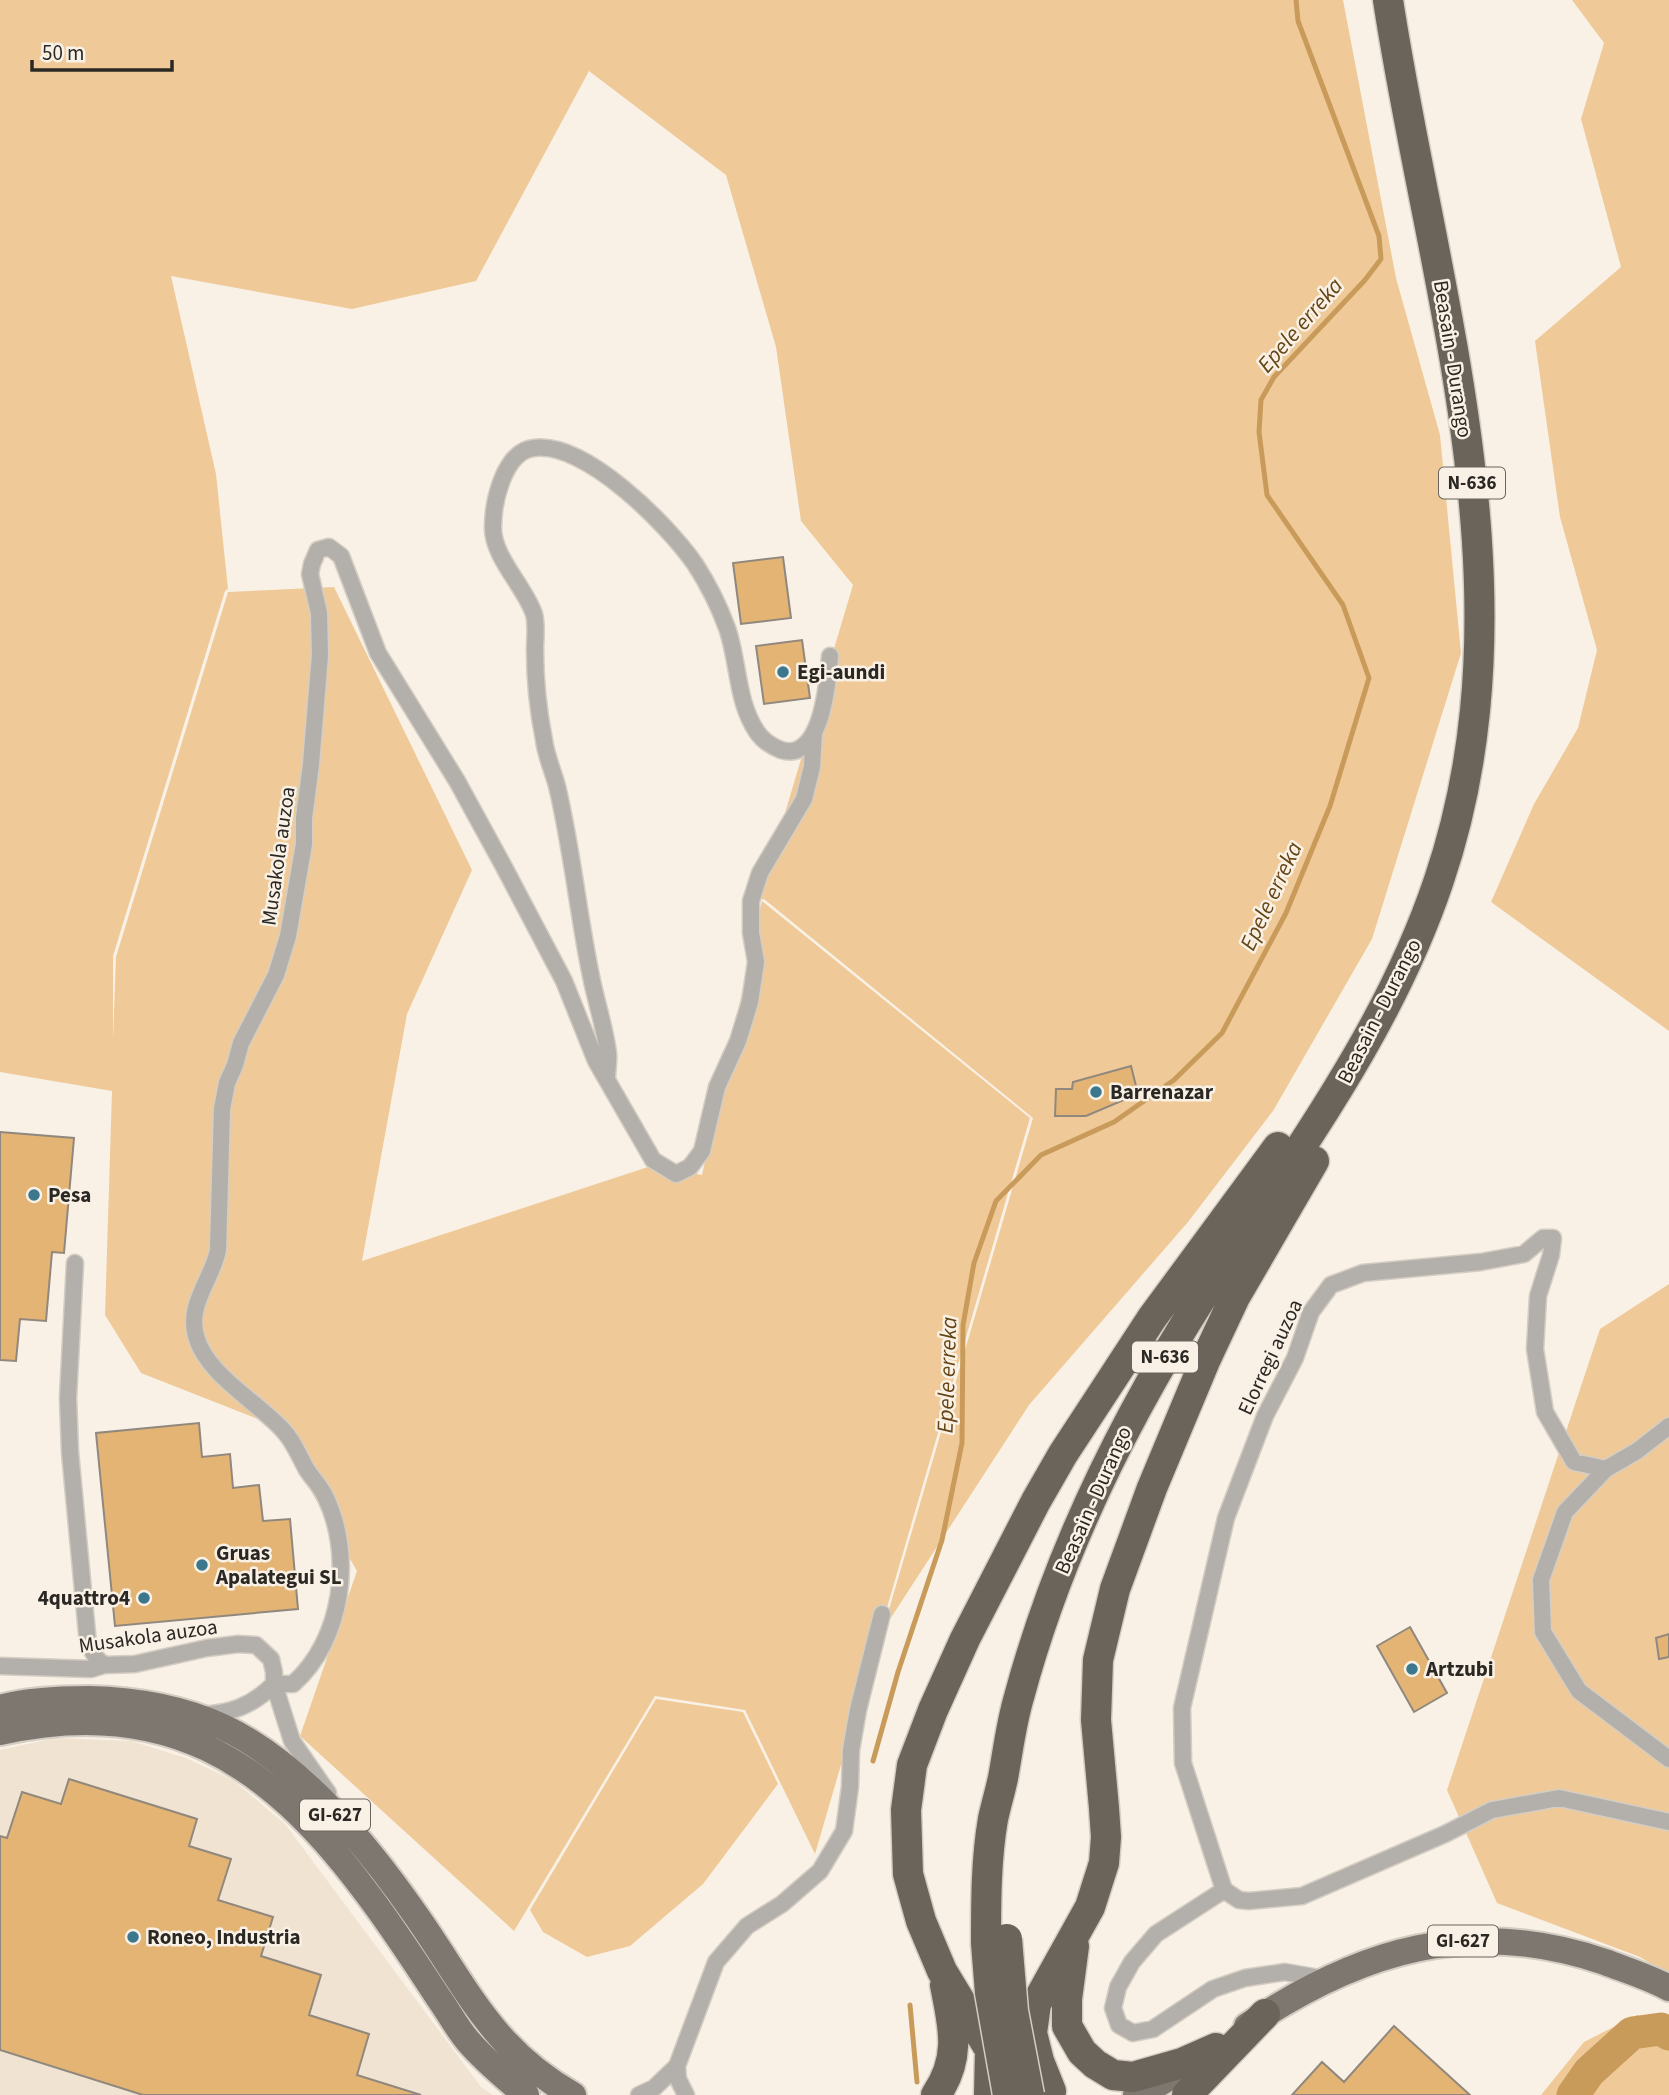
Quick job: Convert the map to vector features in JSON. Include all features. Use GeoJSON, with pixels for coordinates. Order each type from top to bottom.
{"type":"FeatureCollection","features":[{"type":"Feature","properties":{"kind":"highway","name":"Beasain - Durango"},"geometry":{"type":"LineString","coordinates":[[996,1941],[989,1860],[993,1822],[1017,1702],[1041,1622],[1070,1545],[1107,1462],[1150,1382],[1342,1084],[1407,964],[1440,878],[1462,793],[1476,705],[1479,587],[1470,469],[1455,356],[1399,74],[1388,0]]}},
{"type":"Feature","properties":{"kind":"highway"},"geometry":{"type":"LineString","coordinates":[[1046,2094],[1032,2033],[1035,2004],[1076,1937],[1090,1907],[1104,1863],[1106,1837],[1096,1720],[1098,1660],[1115,1589],[1162,1462],[1210,1350],[1235,1297],[1376,1055],[1407,964]]}},
{"type":"Feature","properties":{"kind":"highway"},"geometry":{"type":"LineString","coordinates":[[989,2095],[990,2050],[942,1971],[921,1921],[908,1874],[906,1810],[912,1765],[960,1651],[1036,1502],[1107,1385],[1152,1318],[1297,1121],[1362,1019],[1407,964]]}},
{"type":"Feature","properties":{"kind":"highway"},"geometry":{"type":"LineString","coordinates":[[1076,1937],[1067,1999],[1067,2026],[1082,2052],[1095,2064],[1112,2075],[1133,2077],[1182,2063],[1216,2048]]}},
{"type":"Feature","properties":{"kind":"highway"},"geometry":{"type":"LineString","coordinates":[[996,1941],[1013,2011],[1046,2094]]}},
{"type":"Feature","properties":{"kind":"highway"},"geometry":{"type":"LineString","coordinates":[[996,1941],[990,1993],[1005,2095]]}},
{"type":"Feature","properties":{"kind":"highway"},"geometry":{"type":"LineString","coordinates":[[936,2095],[950,2070],[954,2041],[942,1971]]}},
{"type":"Feature","properties":{"kind":"highway"},"geometry":{"type":"LineString","coordinates":[[1187,2095],[1265,2014]]}},
{"type":"Feature","properties":{"kind":"main road","name":"GI-627"},"geometry":{"type":"LineString","coordinates":[[0,1708],[69,1699],[123,1700],[177,1711],[223,1727],[265,1753],[306,1786],[380,1866],[480,2012],[513,2051],[545,2080],[573,2095]]}},
{"type":"Feature","properties":{"kind":"main road","name":"GI-627"},"geometry":{"type":"LineString","coordinates":[[0,1732],[77,1721],[120,1724],[166,1732],[211,1749],[253,1774],[289,1804],[320,1836],[363,1888],[467,2040],[496,2070],[526,2095]]}},
{"type":"Feature","properties":{"kind":"main road","name":"GI-627"},"geometry":{"type":"LineString","coordinates":[[1136,2095],[1150,2089],[1265,2014],[1325,1979],[1356,1965],[1413,1948],[1488,1941],[1537,1945],[1577,1952],[1669,1988]]}},
{"type":"Feature","properties":{"kind":"main road","name":"GI-627"},"geometry":{"type":"LineString","coordinates":[[1168,2095],[1216,2048]]}},
{"type":"Feature","properties":{"kind":"main road"},"geometry":{"type":"LineString","coordinates":[[1005,2095],[1029,2088],[1046,2094]]}},
{"type":"Feature","properties":{"kind":"street","name":"Musakola auzoa"},"geometry":{"type":"LineString","coordinates":[[607,1077],[608,1054],[590,974],[557,787],[544,744],[538,707],[533,613],[501,554],[492,531],[495,500],[513,458],[527,448],[549,446],[582,459],[637,501],[671,534],[694,563],[713,595],[728,631],[744,706],[756,732],[765,742],[792,752],[801,748],[814,732]]}},
{"type":"Feature","properties":{"kind":"street","name":"Musakola auzoa"},"geometry":{"type":"LineString","coordinates":[[191,1716],[243,1708],[261,1697],[274,1684],[293,1684],[307,1672],[336,1611],[340,1573],[338,1534],[325,1495],[290,1438],[210,1363],[197,1340],[194,1318],[197,1300],[218,1250],[222,1109],[227,1083],[241,1043],[276,975],[294,910],[304,844],[304,818],[320,655],[319,613],[310,574],[315,555],[323,547],[329,547],[341,556],[378,653],[457,781],[493,847],[564,981],[596,1061],[653,1160],[676,1174],[690,1167],[702,1151],[718,1087],[738,1041],[750,1002],[757,962],[751,933],[751,901],[761,873],[804,799],[812,767],[814,732],[823,703],[830,656]]}},
{"type":"Feature","properties":{"kind":"street","name":"Elorregi auzoa"},"geometry":{"type":"LineString","coordinates":[[1224,1890],[1183,1763],[1182,1707],[1226,1518],[1265,1416],[1295,1358],[1311,1312],[1331,1284],[1363,1273],[1481,1262],[1524,1254],[1543,1238],[1553,1238],[1551,1255],[1538,1296],[1535,1349],[1545,1412],[1574,1462],[1606,1469]]}},
{"type":"Feature","properties":{"kind":"street"},"geometry":{"type":"LineString","coordinates":[[75,1263],[68,1398],[70,1452],[88,1644],[104,1665]]}},
{"type":"Feature","properties":{"kind":"street"},"geometry":{"type":"LineString","coordinates":[[1669,1426],[1637,1451],[1606,1469],[1564,1512],[1541,1580],[1543,1632],[1579,1691],[1669,1759]]}},
{"type":"Feature","properties":{"kind":"street"},"geometry":{"type":"LineString","coordinates":[[685,2095],[678,2079],[677,2066],[716,1962],[747,1926],[782,1903],[820,1871],[844,1831],[850,1787],[851,1750],[882,1614]]}},
{"type":"Feature","properties":{"kind":"street","name":"Musakola auzoa"},"geometry":{"type":"LineString","coordinates":[[0,1667],[91,1669],[104,1665],[135,1664],[228,1645],[256,1644],[271,1659],[274,1684],[292,1741],[348,1822],[356,1838]]}},
{"type":"Feature","properties":{"kind":"street"},"geometry":{"type":"LineString","coordinates":[[1325,1979],[1285,1972],[1245,1978],[1213,1989],[1153,2029],[1133,2033],[1119,2025],[1113,2008],[1118,1987],[1132,1962],[1156,1934],[1224,1890],[1239,1900],[1249,1901],[1302,1896],[1445,1834],[1492,1810],[1559,1798],[1669,1822]]}},
{"type":"Feature","properties":{"kind":"street"},"geometry":{"type":"LineString","coordinates":[[639,2095],[654,2088],[677,2066]]}},
{"type":"Feature","properties":{"kind":"shaded area"},"geometry":{"type":"Polygon","coordinates":[[[0,0],[1343,0],[1396,278],[1440,435],[1461,653],[1372,939],[1273,1111],[1188,1222],[1029,1405],[883,1630],[1033,1118],[764,899],[759,900],[853,585],[801,521],[776,347],[726,175],[589,71],[476,281],[352,309],[171,276],[216,474],[228,589],[225,591],[113,956],[113,1040],[116,957],[228,592],[334,587],[472,870],[407,1014],[362,1261],[651,1166],[702,1175],[762,901],[1030,1118],[815,1854],[745,1710],[655,1696],[514,1931],[300,1736],[357,1571],[273,1425],[141,1373],[105,1315],[112,1091],[0,1072],[0,0]]]}},
{"type":"Feature","properties":{"kind":"shaded area"},"geometry":{"type":"Polygon","coordinates":[[[1572,0],[1669,0],[1669,1031],[1491,902],[1534,804],[1578,728],[1597,650],[1560,517],[1535,341],[1621,267],[1581,119],[1604,43],[1572,0]]]}},
{"type":"Feature","properties":{"kind":"shaded area"},"geometry":{"type":"Polygon","coordinates":[[[1669,1284],[1669,1975],[1640,1957],[1497,1903],[1447,1790],[1600,1329],[1669,1284]]]}},
{"type":"Feature","properties":{"kind":"shaded area"},"geometry":{"type":"Polygon","coordinates":[[[656,1699],[743,1712],[778,1784],[703,1884],[630,1946],[587,1957],[543,1932],[530,1910],[656,1699]]]}},
{"type":"Feature","properties":{"kind":"shaded area","name":"Roneo, Industria"},"geometry":{"type":"Polygon","coordinates":[[[55,1738],[131,1741],[186,1758],[233,1780],[285,1824],[481,2087],[493,2095],[0,2095],[0,1750],[55,1738]]]}},
{"type":"Feature","properties":{"kind":"shaded area"},"geometry":{"type":"Polygon","coordinates":[[[1637,2015],[1669,2026],[1669,2095],[1541,2095],[1584,2042],[1637,2015]]]}},
{"type":"Feature","properties":{"kind":"building"},"geometry":{"type":"Polygon","coordinates":[[[783,557],[791,618],[741,624],[733,563],[783,557]]]}},
{"type":"Feature","properties":{"kind":"building","name":"Egi-aundi"},"geometry":{"type":"Polygon","coordinates":[[[802,640],[810,698],[764,704],[756,646],[802,640]]]}},
{"type":"Feature","properties":{"kind":"building","name":"Barrenazar"},"geometry":{"type":"Polygon","coordinates":[[[1131,1066],[1138,1094],[1086,1116],[1055,1116],[1056,1089],[1072,1089],[1073,1082],[1131,1066]]]}},
{"type":"Feature","properties":{"kind":"building","name":"Pesa"},"geometry":{"type":"Polygon","coordinates":[[[0,1132],[74,1138],[64,1253],[52,1252],[46,1321],[20,1319],[16,1361],[0,1360],[0,1132]]]}},
{"type":"Feature","properties":{"kind":"building","name":"Gruas Apalategui SL"},"geometry":{"type":"Polygon","coordinates":[[[199,1423],[202,1457],[230,1454],[233,1488],[259,1485],[263,1521],[290,1519],[298,1609],[115,1626],[96,1433],[199,1423]]]}},
{"type":"Feature","properties":{"kind":"building","name":"Artzubi"},"geometry":{"type":"Polygon","coordinates":[[[1410,1627],[1447,1693],[1414,1712],[1377,1646],[1410,1627]]]}},
{"type":"Feature","properties":{"kind":"building"},"geometry":{"type":"Polygon","coordinates":[[[1669,1634],[1669,1657],[1659,1659],[1656,1638],[1669,1634]]]}},
{"type":"Feature","properties":{"kind":"building","name":"Roneo, Industria"},"geometry":{"type":"Polygon","coordinates":[[[69,1779],[197,1819],[189,1846],[231,1859],[218,1900],[273,1917],[261,1956],[321,1975],[309,2015],[369,2034],[357,2075],[421,2095],[143,2095],[0,2050],[0,1836],[7,1838],[22,1792],[61,1804],[69,1779]]]}},
{"type":"Feature","properties":{"kind":"building"},"geometry":{"type":"Polygon","coordinates":[[[1394,2026],[1470,2095],[1292,2095],[1322,2062],[1344,2082],[1394,2026]]]}},
{"type":"Feature","properties":{"kind":"waterway","name":"Epele erreka"},"geometry":{"type":"LineString","coordinates":[[873,1761],[898,1672],[942,1540],[962,1443],[963,1325],[974,1263],[996,1201],[1041,1155],[1114,1122],[1174,1080],[1222,1033],[1286,913],[1330,806],[1369,678],[1343,605],[1267,495],[1259,432],[1261,400],[1274,377],[1365,280],[1381,259],[1379,236],[1298,21],[1296,0]]}},
{"type":"Feature","properties":{"kind":"waterway"},"geometry":{"type":"LineString","coordinates":[[910,2005],[917,2082]]}},
{"type":"Feature","properties":{"kind":"waterway"},"geometry":{"type":"LineString","coordinates":[[1573,2095],[1589,2072],[1632,2033],[1661,2029],[1669,2034]]}},
{"type":"Feature","properties":{"kind":"place","name":"Egi-aundi"},"geometry":{"type":"Point","coordinates":[783,672]}},
{"type":"Feature","properties":{"kind":"place","name":"Barrenazar"},"geometry":{"type":"Point","coordinates":[1096,1092]}},
{"type":"Feature","properties":{"kind":"place","name":"Pesa"},"geometry":{"type":"Point","coordinates":[34,1195]}},
{"type":"Feature","properties":{"kind":"place","name":"Gruas Apalategui SL"},"geometry":{"type":"Point","coordinates":[202,1565]}},
{"type":"Feature","properties":{"kind":"place","name":"4quattro4"},"geometry":{"type":"Point","coordinates":[144,1598]}},
{"type":"Feature","properties":{"kind":"place","name":"Artzubi"},"geometry":{"type":"Point","coordinates":[1412,1669]}},
{"type":"Feature","properties":{"kind":"place","name":"Roneo, Industria"},"geometry":{"type":"Point","coordinates":[133,1937]}}]}
